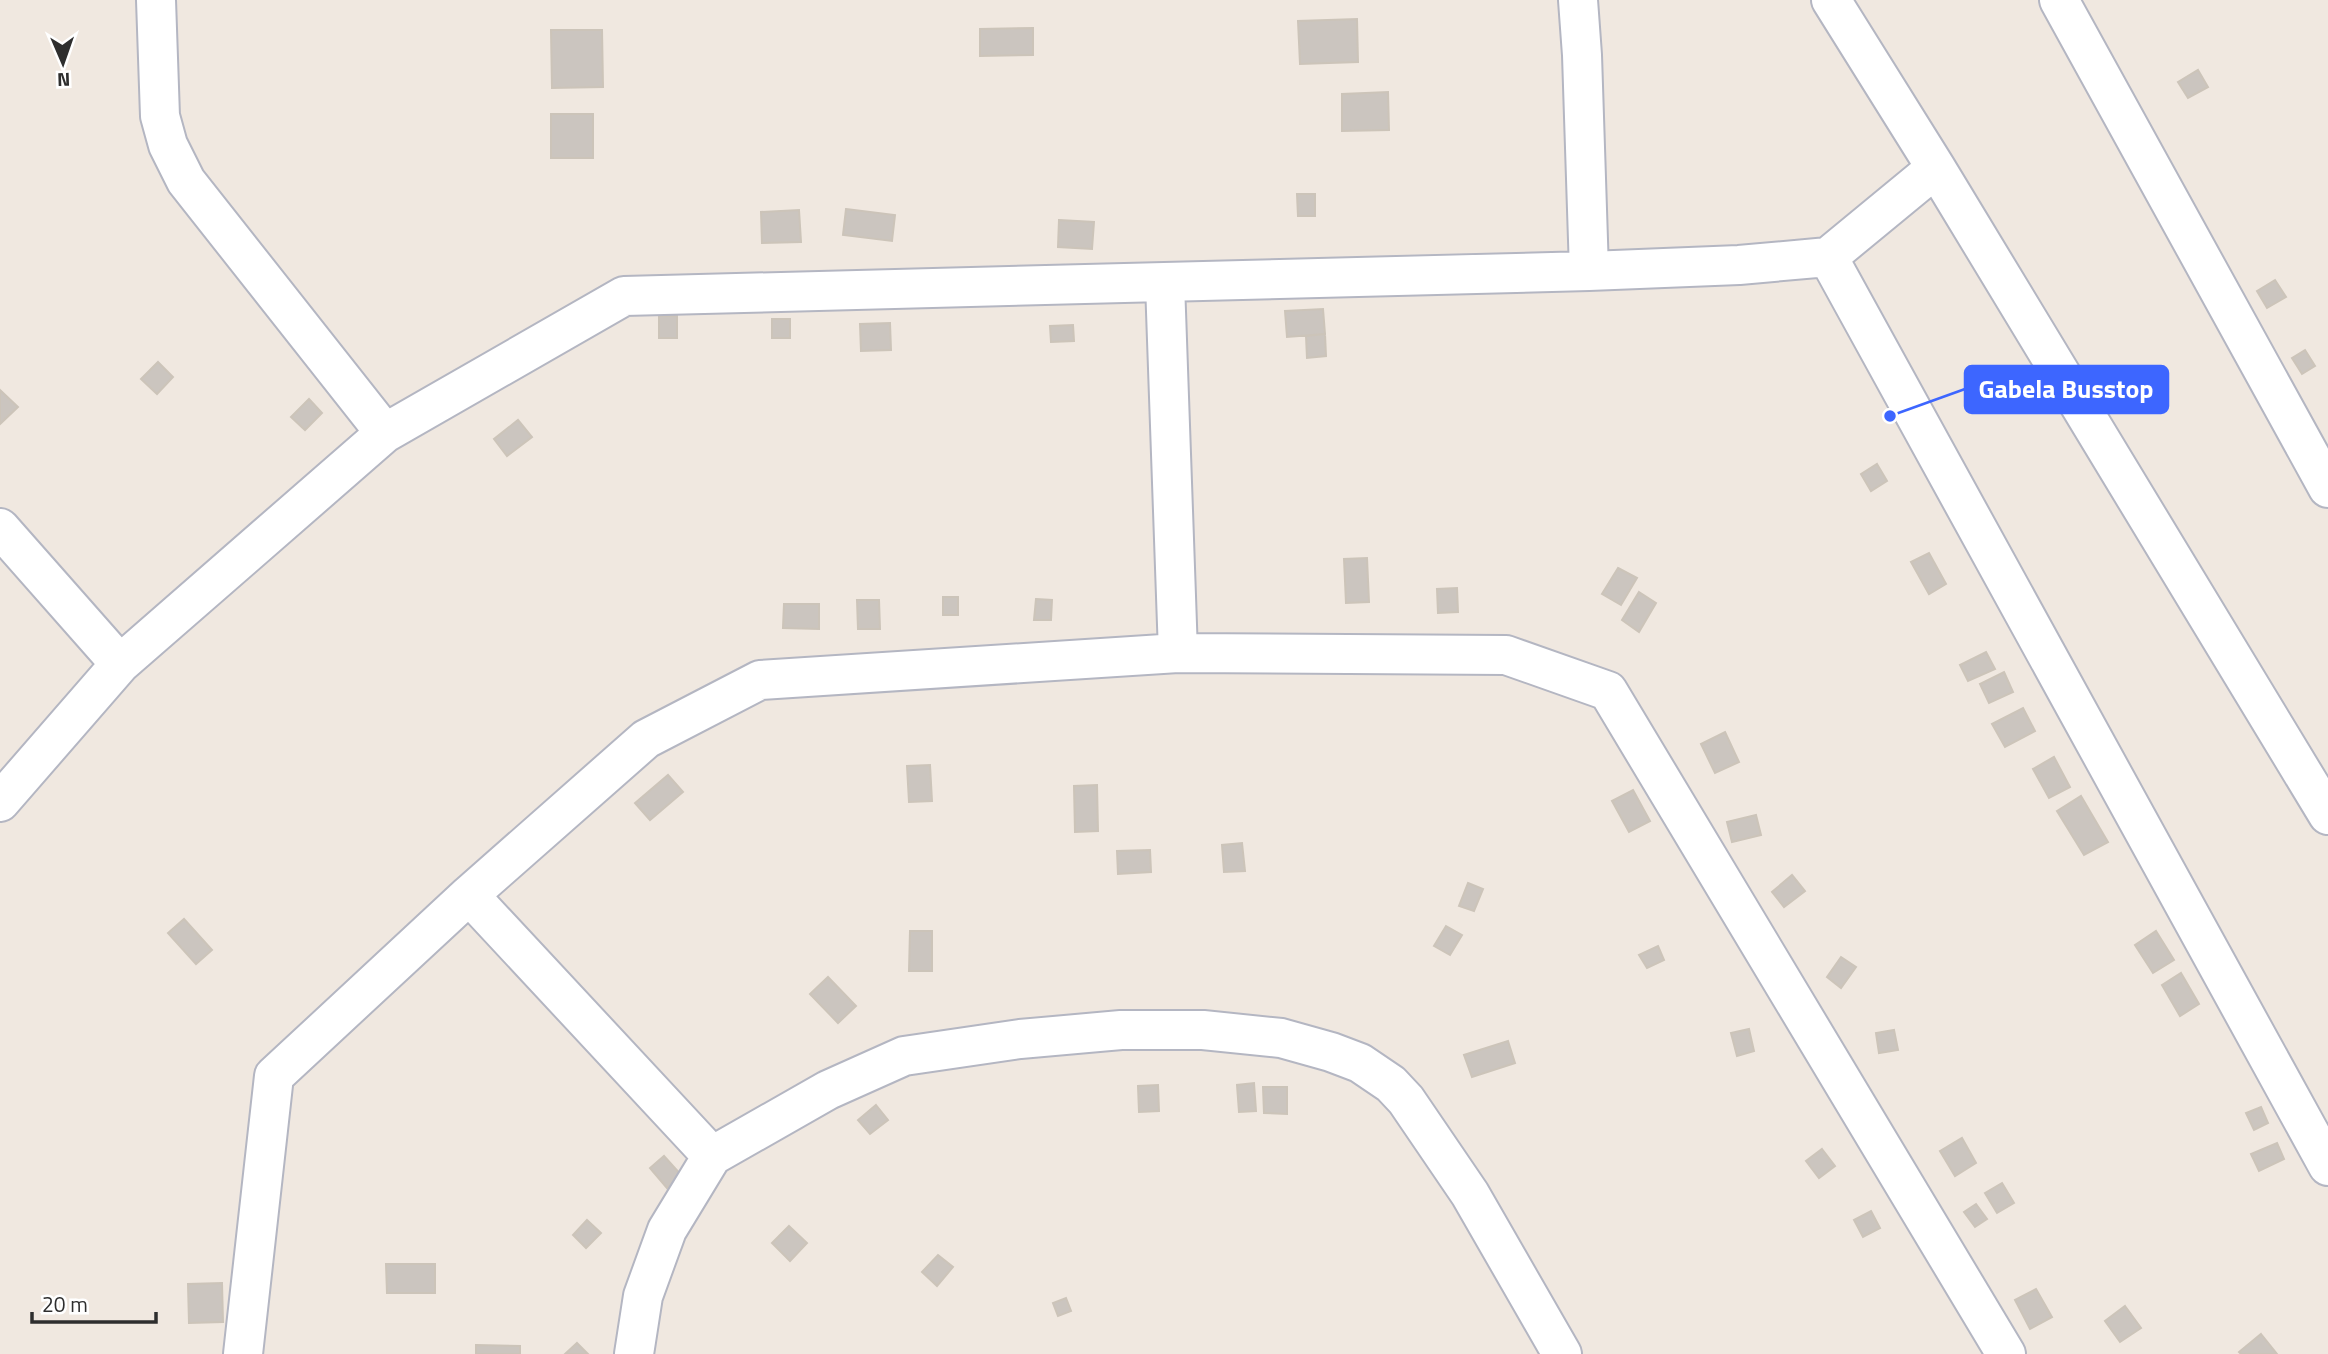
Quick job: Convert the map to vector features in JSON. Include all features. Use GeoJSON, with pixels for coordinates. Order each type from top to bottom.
{"type":"FeatureCollection","features":[{"type":"Feature","properties":{"kind":"street"},"geometry":{"type":"LineString","coordinates":[[156,0],[160,116],[168,145],[186,181],[385,433]]}},
{"type":"Feature","properties":{"kind":"street"},"geometry":{"type":"LineString","coordinates":[[1578,0],[1588,271]]}},
{"type":"Feature","properties":{"kind":"street"},"geometry":{"type":"LineString","coordinates":[[1831,0],[1937,169],[2328,815]]}},
{"type":"Feature","properties":{"kind":"street"},"geometry":{"type":"LineString","coordinates":[[2059,0],[2328,488]]}},
{"type":"Feature","properties":{"kind":"street"},"geometry":{"type":"LineString","coordinates":[[0,802],[120,664],[385,433],[624,296],[1588,271],[1739,265],[1828,257],[1937,169]]}},
{"type":"Feature","properties":{"kind":"street"},"geometry":{"type":"LineString","coordinates":[[1828,257],[2328,1166]]}},
{"type":"Feature","properties":{"kind":"street"},"geometry":{"type":"LineString","coordinates":[[1165,284],[1178,653]]}},
{"type":"Feature","properties":{"kind":"street"},"geometry":{"type":"LineString","coordinates":[[0,528],[120,664]]}},
{"type":"Feature","properties":{"kind":"street"},"geometry":{"type":"LineString","coordinates":[[243,1354],[274,1076],[468,895],[646,739],[760,680],[1178,653],[1506,656],[1608,691],[2006,1354]]}},
{"type":"Feature","properties":{"kind":"street"},"geometry":{"type":"LineString","coordinates":[[468,895],[712,1156]]}},
{"type":"Feature","properties":{"kind":"street"},"geometry":{"type":"LineString","coordinates":[[634,1354],[643,1296],[667,1230],[712,1156],[828,1090],[904,1056],[1020,1038],[1121,1030],[1203,1030],[1281,1038],[1360,1063],[1385,1079],[1406,1100],[1470,1194],[1562,1354]]}},
{"type":"Feature","properties":{"kind":"building"},"geometry":{"type":"Polygon","coordinates":[[[1357,19],[1358,62],[1300,64],[1298,21],[1357,19]]]}},
{"type":"Feature","properties":{"kind":"building"},"geometry":{"type":"Polygon","coordinates":[[[1033,28],[1033,55],[980,56],[980,29],[1033,28]]]}},
{"type":"Feature","properties":{"kind":"building"},"geometry":{"type":"Polygon","coordinates":[[[551,30],[602,30],[603,87],[552,88],[551,30]]]}},
{"type":"Feature","properties":{"kind":"building"},"geometry":{"type":"Polygon","coordinates":[[[2198,70],[2208,87],[2188,98],[2178,82],[2198,70]]]}},
{"type":"Feature","properties":{"kind":"building"},"geometry":{"type":"Polygon","coordinates":[[[1388,92],[1389,130],[1342,131],[1342,94],[1388,92]]]}},
{"type":"Feature","properties":{"kind":"building"},"geometry":{"type":"Polygon","coordinates":[[[551,114],[593,114],[593,158],[551,158],[551,114]]]}},
{"type":"Feature","properties":{"kind":"building"},"geometry":{"type":"Polygon","coordinates":[[[1297,194],[1315,194],[1315,216],[1298,216],[1297,194]]]}},
{"type":"Feature","properties":{"kind":"building"},"geometry":{"type":"Polygon","coordinates":[[[846,209],[895,215],[892,241],[843,235],[846,209]]]}},
{"type":"Feature","properties":{"kind":"building"},"geometry":{"type":"Polygon","coordinates":[[[799,210],[801,242],[762,243],[761,212],[799,210]]]}},
{"type":"Feature","properties":{"kind":"building"},"geometry":{"type":"Polygon","coordinates":[[[1059,220],[1094,222],[1092,249],[1058,247],[1059,220]]]}},
{"type":"Feature","properties":{"kind":"building"},"geometry":{"type":"Polygon","coordinates":[[[2275,280],[2286,297],[2267,308],[2257,291],[2275,280]]]}},
{"type":"Feature","properties":{"kind":"building"},"geometry":{"type":"Polygon","coordinates":[[[1323,309],[1325,334],[1287,337],[1285,311],[1323,309]]]}},
{"type":"Feature","properties":{"kind":"building"},"geometry":{"type":"Polygon","coordinates":[[[659,316],[677,316],[677,338],[659,338],[659,316]]]}},
{"type":"Feature","properties":{"kind":"building"},"geometry":{"type":"Polygon","coordinates":[[[772,319],[790,319],[790,338],[772,338],[772,319]]]}},
{"type":"Feature","properties":{"kind":"building"},"geometry":{"type":"Polygon","coordinates":[[[890,323],[891,350],[861,351],[860,324],[890,323]]]}},
{"type":"Feature","properties":{"kind":"building"},"geometry":{"type":"Polygon","coordinates":[[[1073,325],[1074,341],[1051,342],[1050,326],[1073,325]]]}},
{"type":"Feature","properties":{"kind":"building"},"geometry":{"type":"Polygon","coordinates":[[[1325,334],[1326,356],[1307,358],[1306,336],[1325,334]]]}},
{"type":"Feature","properties":{"kind":"building"},"geometry":{"type":"Polygon","coordinates":[[[2305,350],[2315,366],[2302,374],[2292,358],[2305,350]]]}},
{"type":"Feature","properties":{"kind":"building"},"geometry":{"type":"Polygon","coordinates":[[[158,362],[173,377],[157,394],[141,379],[158,362]]]}},
{"type":"Feature","properties":{"kind":"building"},"geometry":{"type":"Polygon","coordinates":[[[0,390],[18,407],[0,424],[0,390]]]}},
{"type":"Feature","properties":{"kind":"building"},"geometry":{"type":"Polygon","coordinates":[[[309,399],[322,413],[305,430],[291,417],[309,399]]]}},
{"type":"Feature","properties":{"kind":"building"},"geometry":{"type":"Polygon","coordinates":[[[518,420],[532,437],[507,456],[494,439],[518,420]]]}},
{"type":"Feature","properties":{"kind":"building"},"geometry":{"type":"Polygon","coordinates":[[[1877,464],[1887,481],[1871,491],[1861,474],[1877,464]]]}},
{"type":"Feature","properties":{"kind":"building"},"geometry":{"type":"Polygon","coordinates":[[[1929,553],[1946,584],[1929,594],[1911,562],[1929,553]]]}},
{"type":"Feature","properties":{"kind":"building"},"geometry":{"type":"Polygon","coordinates":[[[1367,558],[1369,602],[1346,603],[1344,559],[1367,558]]]}},
{"type":"Feature","properties":{"kind":"building"},"geometry":{"type":"Polygon","coordinates":[[[1618,568],[1637,578],[1621,605],[1602,594],[1618,568]]]}},
{"type":"Feature","properties":{"kind":"building"},"geometry":{"type":"Polygon","coordinates":[[[1457,588],[1458,612],[1438,613],[1437,589],[1457,588]]]}},
{"type":"Feature","properties":{"kind":"building"},"geometry":{"type":"Polygon","coordinates":[[[1639,592],[1656,603],[1639,632],[1622,620],[1639,592]]]}},
{"type":"Feature","properties":{"kind":"building"},"geometry":{"type":"Polygon","coordinates":[[[943,597],[958,597],[958,615],[943,615],[943,597]]]}},
{"type":"Feature","properties":{"kind":"building"},"geometry":{"type":"Polygon","coordinates":[[[1036,599],[1052,600],[1051,620],[1034,620],[1036,599]]]}},
{"type":"Feature","properties":{"kind":"building"},"geometry":{"type":"Polygon","coordinates":[[[857,600],[879,600],[880,629],[858,629],[857,600]]]}},
{"type":"Feature","properties":{"kind":"building"},"geometry":{"type":"Polygon","coordinates":[[[784,604],[819,604],[819,629],[783,628],[784,604]]]}},
{"type":"Feature","properties":{"kind":"building"},"geometry":{"type":"Polygon","coordinates":[[[1986,652],[1995,669],[1968,681],[1960,665],[1986,652]]]}},
{"type":"Feature","properties":{"kind":"building"},"geometry":{"type":"Polygon","coordinates":[[[2004,672],[2013,692],[1989,703],[1980,684],[2004,672]]]}},
{"type":"Feature","properties":{"kind":"building"},"geometry":{"type":"Polygon","coordinates":[[[2023,708],[2035,731],[2005,747],[1992,724],[2023,708]]]}},
{"type":"Feature","properties":{"kind":"building"},"geometry":{"type":"Polygon","coordinates":[[[1725,732],[1739,762],[1715,773],[1701,744],[1725,732]]]}},
{"type":"Feature","properties":{"kind":"building"},"geometry":{"type":"Polygon","coordinates":[[[2054,757],[2070,787],[2049,798],[2033,769],[2054,757]]]}},
{"type":"Feature","properties":{"kind":"building"},"geometry":{"type":"Polygon","coordinates":[[[930,765],[932,801],[909,802],[907,766],[930,765]]]}},
{"type":"Feature","properties":{"kind":"building"},"geometry":{"type":"Polygon","coordinates":[[[668,775],[683,792],[650,820],[635,803],[668,775]]]}},
{"type":"Feature","properties":{"kind":"building"},"geometry":{"type":"Polygon","coordinates":[[[1097,785],[1098,831],[1075,832],[1074,786],[1097,785]]]}},
{"type":"Feature","properties":{"kind":"building"},"geometry":{"type":"Polygon","coordinates":[[[1633,790],[1650,821],[1629,832],[1612,801],[1633,790]]]}},
{"type":"Feature","properties":{"kind":"building"},"geometry":{"type":"Polygon","coordinates":[[[2081,796],[2108,842],[2084,855],[2057,811],[2081,796]]]}},
{"type":"Feature","properties":{"kind":"building"},"geometry":{"type":"Polygon","coordinates":[[[1756,815],[1761,835],[1732,842],[1727,822],[1756,815]]]}},
{"type":"Feature","properties":{"kind":"building"},"geometry":{"type":"Polygon","coordinates":[[[1242,843],[1245,871],[1224,872],[1222,845],[1242,843]]]}},
{"type":"Feature","properties":{"kind":"building"},"geometry":{"type":"Polygon","coordinates":[[[1150,850],[1151,872],[1118,874],[1117,851],[1150,850]]]}},
{"type":"Feature","properties":{"kind":"building"},"geometry":{"type":"Polygon","coordinates":[[[1792,875],[1805,891],[1784,907],[1772,892],[1792,875]]]}},
{"type":"Feature","properties":{"kind":"building"},"geometry":{"type":"Polygon","coordinates":[[[1468,883],[1483,889],[1474,911],[1459,906],[1468,883]]]}},
{"type":"Feature","properties":{"kind":"building"},"geometry":{"type":"Polygon","coordinates":[[[184,919],[212,950],[196,964],[168,933],[184,919]]]}},
{"type":"Feature","properties":{"kind":"building"},"geometry":{"type":"Polygon","coordinates":[[[1446,926],[1462,935],[1450,955],[1434,946],[1446,926]]]}},
{"type":"Feature","properties":{"kind":"building"},"geometry":{"type":"Polygon","coordinates":[[[910,931],[932,931],[932,971],[909,971],[910,931]]]}},
{"type":"Feature","properties":{"kind":"building"},"geometry":{"type":"Polygon","coordinates":[[[2156,931],[2174,960],[2153,973],[2135,945],[2156,931]]]}},
{"type":"Feature","properties":{"kind":"building"},"geometry":{"type":"Polygon","coordinates":[[[1658,946],[1664,960],[1647,968],[1639,955],[1658,946]]]}},
{"type":"Feature","properties":{"kind":"building"},"geometry":{"type":"Polygon","coordinates":[[[1841,957],[1856,967],[1841,988],[1827,977],[1841,957]]]}},
{"type":"Feature","properties":{"kind":"building"},"geometry":{"type":"Polygon","coordinates":[[[2181,973],[2199,1004],[2180,1016],[2162,985],[2181,973]]]}},
{"type":"Feature","properties":{"kind":"building"},"geometry":{"type":"Polygon","coordinates":[[[828,977],[856,1006],[838,1023],[810,994],[828,977]]]}},
{"type":"Feature","properties":{"kind":"building"},"geometry":{"type":"Polygon","coordinates":[[[1749,1029],[1754,1051],[1737,1056],[1731,1033],[1749,1029]]]}},
{"type":"Feature","properties":{"kind":"building"},"geometry":{"type":"Polygon","coordinates":[[[1894,1030],[1898,1050],[1879,1053],[1876,1033],[1894,1030]]]}},
{"type":"Feature","properties":{"kind":"building"},"geometry":{"type":"Polygon","coordinates":[[[1508,1041],[1515,1063],[1472,1077],[1464,1055],[1508,1041]]]}},
{"type":"Feature","properties":{"kind":"building"},"geometry":{"type":"Polygon","coordinates":[[[1254,1083],[1256,1111],[1239,1112],[1237,1085],[1254,1083]]]}},
{"type":"Feature","properties":{"kind":"building"},"geometry":{"type":"Polygon","coordinates":[[[1158,1085],[1159,1111],[1139,1112],[1138,1086],[1158,1085]]]}},
{"type":"Feature","properties":{"kind":"building"},"geometry":{"type":"Polygon","coordinates":[[[1263,1087],[1287,1087],[1287,1114],[1264,1113],[1263,1087]]]}},
{"type":"Feature","properties":{"kind":"building"},"geometry":{"type":"Polygon","coordinates":[[[876,1105],[888,1120],[870,1134],[858,1120],[876,1105]]]}},
{"type":"Feature","properties":{"kind":"building"},"geometry":{"type":"Polygon","coordinates":[[[2261,1107],[2268,1123],[2254,1130],[2246,1113],[2261,1107]]]}},
{"type":"Feature","properties":{"kind":"building"},"geometry":{"type":"Polygon","coordinates":[[[1962,1138],[1976,1163],[1955,1176],[1940,1151],[1962,1138]]]}},
{"type":"Feature","properties":{"kind":"building"},"geometry":{"type":"Polygon","coordinates":[[[2277,1143],[2284,1159],[2259,1171],[2251,1154],[2277,1143]]]}},
{"type":"Feature","properties":{"kind":"building"},"geometry":{"type":"Polygon","coordinates":[[[1822,1149],[1835,1166],[1819,1178],[1806,1161],[1822,1149]]]}},
{"type":"Feature","properties":{"kind":"building"},"geometry":{"type":"Polygon","coordinates":[[[664,1156],[682,1176],[667,1188],[650,1168],[664,1156]]]}},
{"type":"Feature","properties":{"kind":"building"},"geometry":{"type":"Polygon","coordinates":[[[2002,1183],[2014,1203],[1997,1213],[1985,1193],[2002,1183]]]}},
{"type":"Feature","properties":{"kind":"building"},"geometry":{"type":"Polygon","coordinates":[[[1976,1204],[1987,1219],[1975,1227],[1964,1212],[1976,1204]]]}},
{"type":"Feature","properties":{"kind":"building"},"geometry":{"type":"Polygon","coordinates":[[[1871,1211],[1880,1228],[1863,1237],[1854,1220],[1871,1211]]]}},
{"type":"Feature","properties":{"kind":"building"},"geometry":{"type":"Polygon","coordinates":[[[587,1220],[601,1233],[586,1248],[573,1235],[587,1220]]]}},
{"type":"Feature","properties":{"kind":"building"},"geometry":{"type":"Polygon","coordinates":[[[789,1226],[807,1243],[790,1261],[772,1243],[789,1226]]]}},
{"type":"Feature","properties":{"kind":"building"},"geometry":{"type":"Polygon","coordinates":[[[938,1255],[953,1267],[937,1286],[922,1272],[938,1255]]]}},
{"type":"Feature","properties":{"kind":"building"},"geometry":{"type":"Polygon","coordinates":[[[386,1264],[435,1264],[435,1293],[387,1293],[386,1264]]]}},
{"type":"Feature","properties":{"kind":"building"},"geometry":{"type":"Polygon","coordinates":[[[222,1283],[223,1322],[189,1323],[188,1284],[222,1283]]]}},
{"type":"Feature","properties":{"kind":"building"},"geometry":{"type":"Polygon","coordinates":[[[2036,1289],[2052,1317],[2030,1329],[2015,1300],[2036,1289]]]}},
{"type":"Feature","properties":{"kind":"building"},"geometry":{"type":"Polygon","coordinates":[[[1066,1298],[1071,1311],[1058,1316],[1053,1303],[1066,1298]]]}},
{"type":"Feature","properties":{"kind":"building"},"geometry":{"type":"Polygon","coordinates":[[[2125,1306],[2141,1328],[2120,1342],[2105,1321],[2125,1306]]]}},
{"type":"Feature","properties":{"kind":"building"},"geometry":{"type":"Polygon","coordinates":[[[2261,1334],[2277,1354],[2239,1352],[2261,1334]]]}},
{"type":"Feature","properties":{"kind":"building"},"geometry":{"type":"Polygon","coordinates":[[[577,1343],[588,1354],[565,1354],[577,1343]]]}},
{"type":"Feature","properties":{"kind":"building"},"geometry":{"type":"Polygon","coordinates":[[[476,1345],[520,1346],[520,1354],[476,1354],[476,1345]]]}},
{"type":"Feature","properties":{"kind":"place","name":"Gabela Busstop"},"geometry":{"type":"Point","coordinates":[1890,416]}}]}
